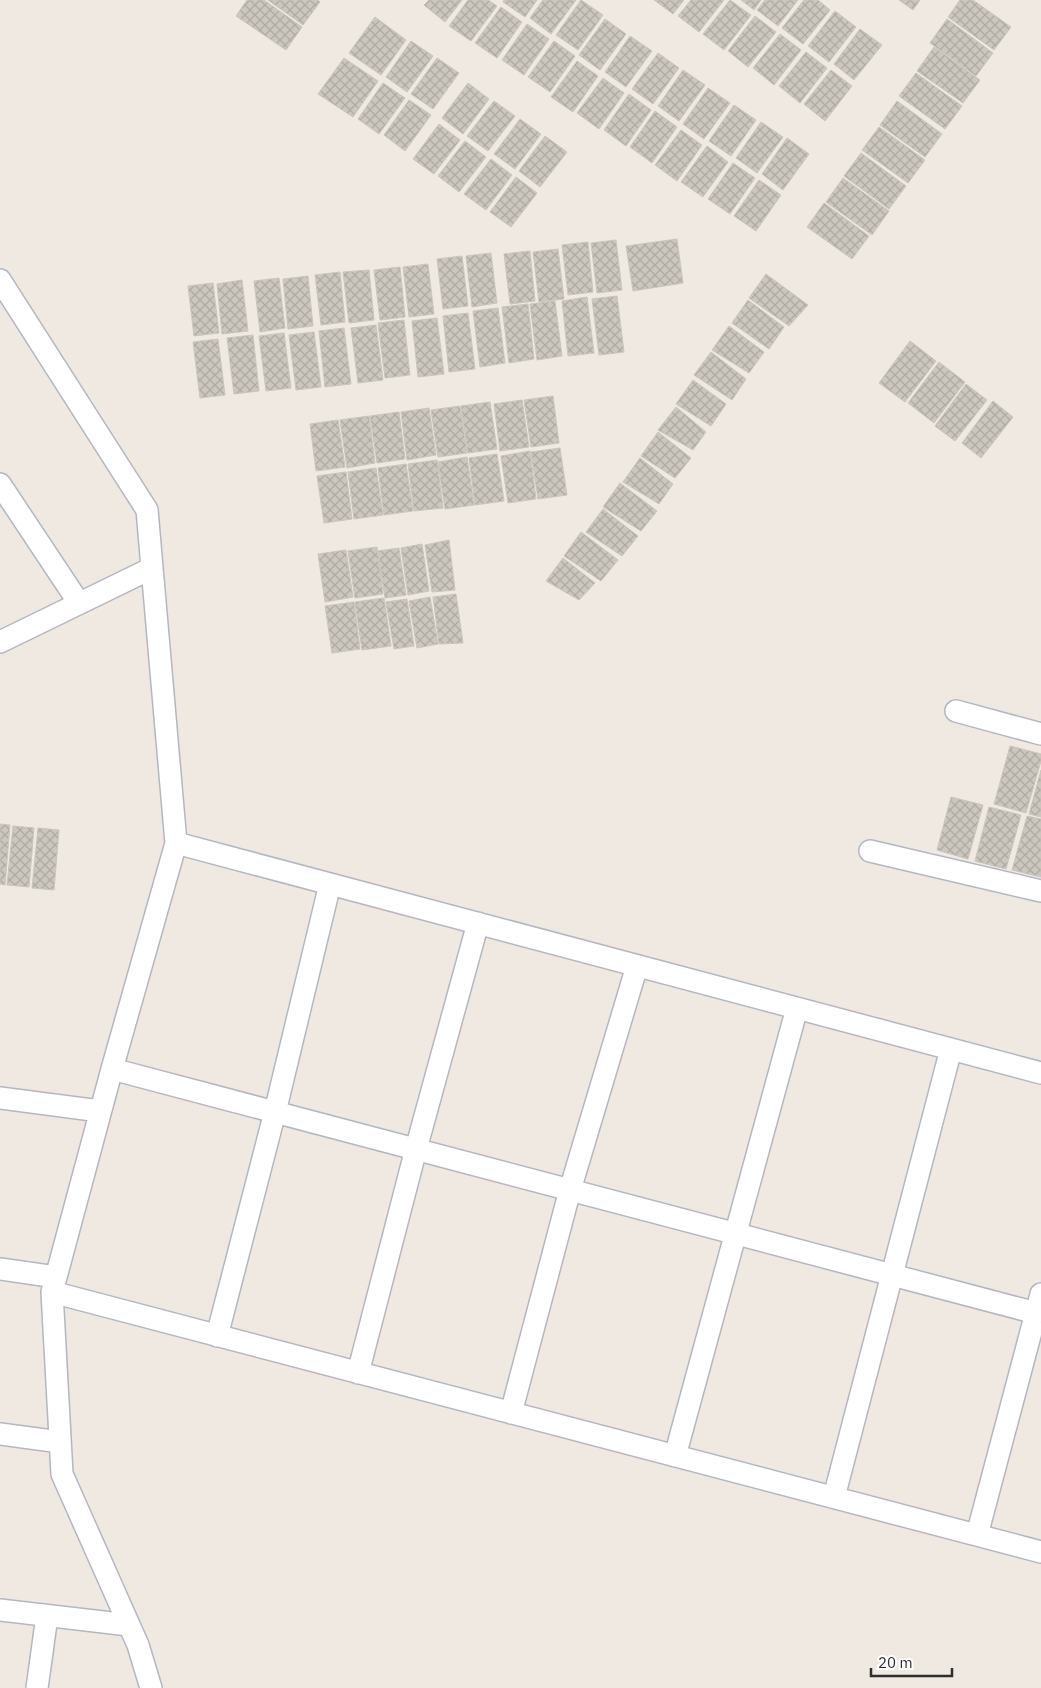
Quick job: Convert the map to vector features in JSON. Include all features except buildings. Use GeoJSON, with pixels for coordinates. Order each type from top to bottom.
{"type":"FeatureCollection","features":[{"type":"Feature","properties":{"kind":"street"},"geometry":{"type":"LineString","coordinates":[[0,280],[147,510],[176,843],[100,1111],[54,1284],[62,1474],[138,1645],[151,1688]]}},
{"type":"Feature","properties":{"kind":"street"},"geometry":{"type":"LineString","coordinates":[[0,484],[79,603]]}},
{"type":"Feature","properties":{"kind":"street"},"geometry":{"type":"LineString","coordinates":[[0,642],[152,568]]}},
{"type":"Feature","properties":{"kind":"street"},"geometry":{"type":"LineString","coordinates":[[956,711],[1041,734]]}},
{"type":"Feature","properties":{"kind":"street"},"geometry":{"type":"LineString","coordinates":[[176,843],[1041,1073]]}},
{"type":"Feature","properties":{"kind":"street"},"geometry":{"type":"LineString","coordinates":[[870,851],[1041,891]]}},
{"type":"Feature","properties":{"kind":"street"},"geometry":{"type":"LineString","coordinates":[[217,1336],[276,1112],[330,884]]}},
{"type":"Feature","properties":{"kind":"street"},"geometry":{"type":"LineString","coordinates":[[358,1373],[416,1149],[478,923]]}},
{"type":"Feature","properties":{"kind":"street"},"geometry":{"type":"LineString","coordinates":[[511,1413],[570,1190],[637,966]]}},
{"type":"Feature","properties":{"kind":"street"},"geometry":{"type":"LineString","coordinates":[[675,1456],[797,1008]]}},
{"type":"Feature","properties":{"kind":"street"},"geometry":{"type":"LineString","coordinates":[[834,1497],[951,1049]]}},
{"type":"Feature","properties":{"kind":"street"},"geometry":{"type":"LineString","coordinates":[[112,1069],[891,1275],[1038,1303],[977,1535]]}},
{"type":"Feature","properties":{"kind":"street"},"geometry":{"type":"LineString","coordinates":[[0,1098],[100,1111]]}},
{"type":"Feature","properties":{"kind":"street"},"geometry":{"type":"LineString","coordinates":[[0,1269],[54,1284],[217,1336],[1041,1552]]}},
{"type":"Feature","properties":{"kind":"street"},"geometry":{"type":"LineString","coordinates":[[0,1434],[60,1442]]}},
{"type":"Feature","properties":{"kind":"street"},"geometry":{"type":"LineString","coordinates":[[0,1610],[130,1626]]}},
{"type":"Feature","properties":{"kind":"street"},"geometry":{"type":"LineString","coordinates":[[37,1688],[47,1616]]}}]}
